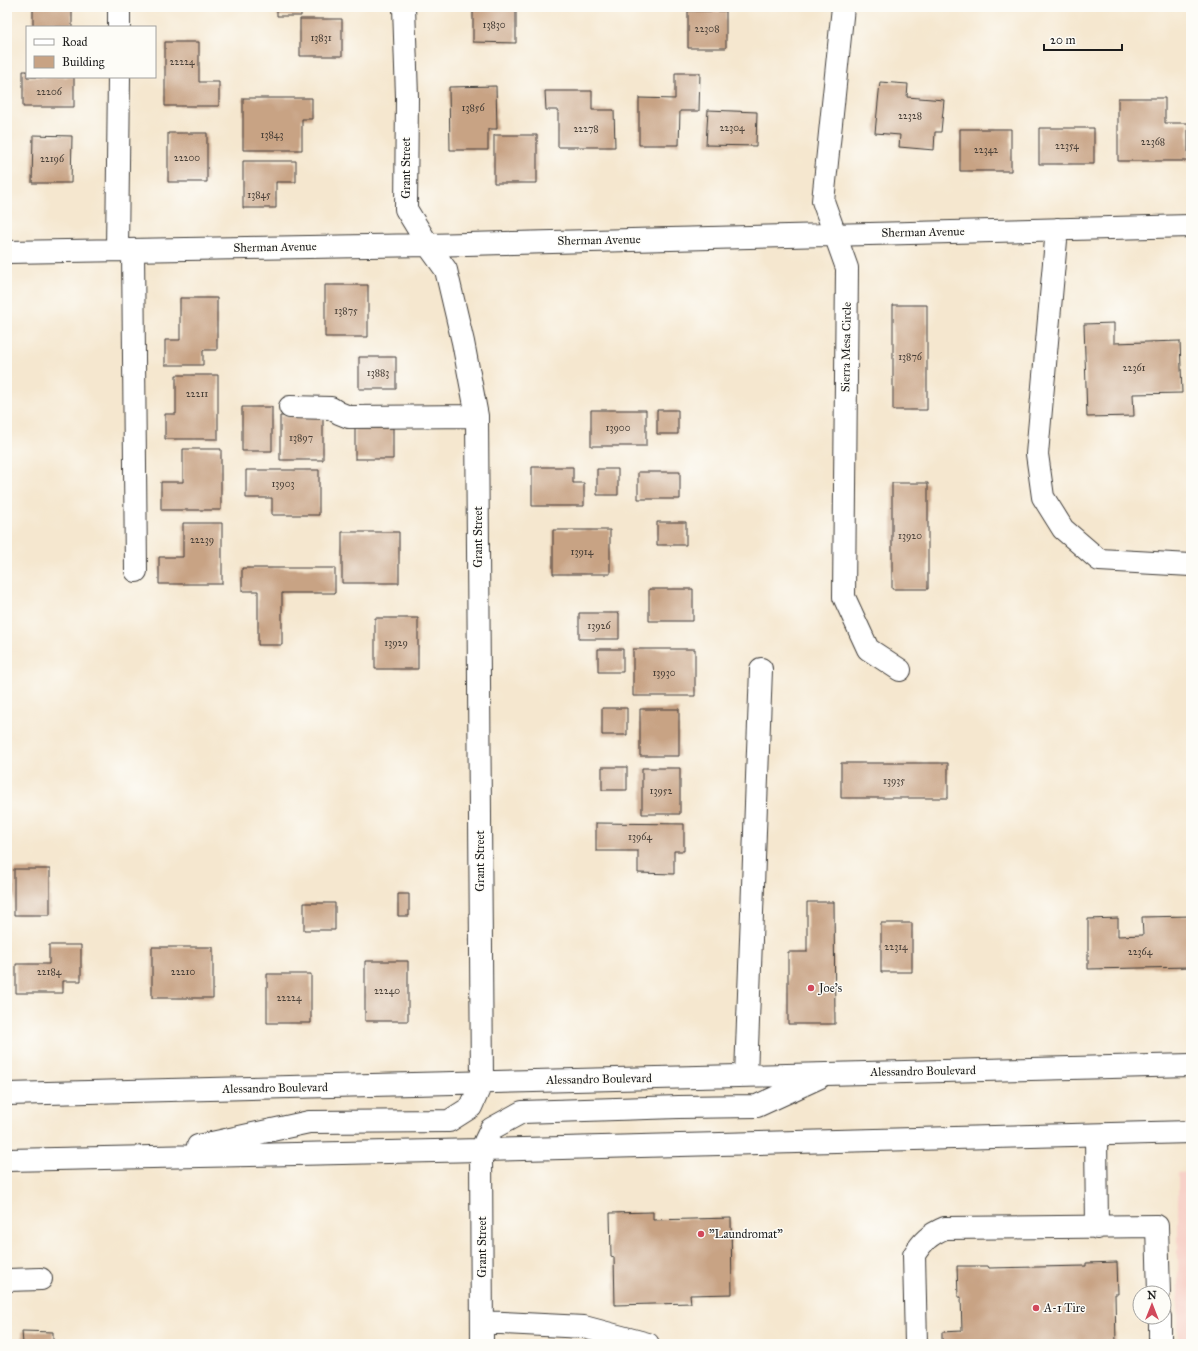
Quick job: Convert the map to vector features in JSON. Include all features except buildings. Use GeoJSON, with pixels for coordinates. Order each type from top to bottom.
{"type":"FeatureCollection","features":[{"type":"Feature","properties":{"kind":"street"},"geometry":{"type":"LineString","coordinates":[[119,7],[119,26]]}},
{"type":"Feature","properties":{"kind":"street","name":"Grant Street"},"geometry":{"type":"LineString","coordinates":[[404,7],[406,209],[428,245],[446,270],[463,342],[477,416],[482,1082]]}},
{"type":"Feature","properties":{"kind":"street","name":"Sierra Mesa Circle"},"geometry":{"type":"LineString","coordinates":[[843,7],[823,201],[847,268],[844,597],[868,649],[900,670]]}},
{"type":"Feature","properties":{"kind":"street"},"geometry":{"type":"LineString","coordinates":[[119,78],[136,571]]}},
{"type":"Feature","properties":{"kind":"street","name":"Sherman Avenue"},"geometry":{"type":"LineString","coordinates":[[7,252],[428,245],[1191,226]]}},
{"type":"Feature","properties":{"kind":"street"},"geometry":{"type":"LineString","coordinates":[[1057,229],[1037,454],[1043,497],[1063,529],[1099,560],[1191,566]]}},
{"type":"Feature","properties":{"kind":"street"},"geometry":{"type":"LineString","coordinates":[[290,407],[331,408],[340,414],[349,417],[477,416]]}},
{"type":"Feature","properties":{"kind":"street"},"geometry":{"type":"LineString","coordinates":[[746,1075],[761,669]]}},
{"type":"Feature","properties":{"kind":"street","name":"Alessandro Boulevard"},"geometry":{"type":"LineString","coordinates":[[7,1094],[1191,1065]]}},
{"type":"Feature","properties":{"kind":"street"},"geometry":{"type":"LineString","coordinates":[[481,1150],[491,1129],[522,1112],[757,1106],[828,1074]]}},
{"type":"Feature","properties":{"kind":"street"},"geometry":{"type":"LineString","coordinates":[[150,1157],[309,1122],[449,1121],[471,1107],[482,1082]]}},
{"type":"Feature","properties":{"kind":"street"},"geometry":{"type":"LineString","coordinates":[[7,1160],[481,1150],[1191,1132]]}},
{"type":"Feature","properties":{"kind":"street"},"geometry":{"type":"LineString","coordinates":[[1096,1135],[1097,1228]]}},
{"type":"Feature","properties":{"kind":"street","name":"Grant Street"},"geometry":{"type":"LineString","coordinates":[[481,1150],[482,1344]]}},
{"type":"Feature","properties":{"kind":"street"},"geometry":{"type":"LineString","coordinates":[[916,1344],[914,1255],[921,1244],[935,1232],[945,1228],[1097,1228],[1157,1226],[1159,1285]]}},
{"type":"Feature","properties":{"kind":"street"},"geometry":{"type":"LineString","coordinates":[[7,1280],[41,1279]]}},
{"type":"Feature","properties":{"kind":"street"},"geometry":{"type":"LineString","coordinates":[[482,1322],[584,1327],[648,1344]]}},
{"type":"Feature","properties":{"kind":"street"},"geometry":{"type":"LineString","coordinates":[[1160,1325],[1160,1344]]}},
{"type":"Feature","properties":{"kind":"shaded area"},"geometry":{"type":"Polygon","coordinates":[[[1191,1172],[1191,1344],[1178,1344],[1178,1173],[1191,1172]]]}},
{"type":"Feature","properties":{"kind":"place","name":"Joe's"},"geometry":{"type":"Point","coordinates":[811,988]}},
{"type":"Feature","properties":{"kind":"place","name":"\"Laundromat\""},"geometry":{"type":"Point","coordinates":[701,1234]}},
{"type":"Feature","properties":{"kind":"place","name":"A-1 Tire"},"geometry":{"type":"Point","coordinates":[1036,1308]}}]}
